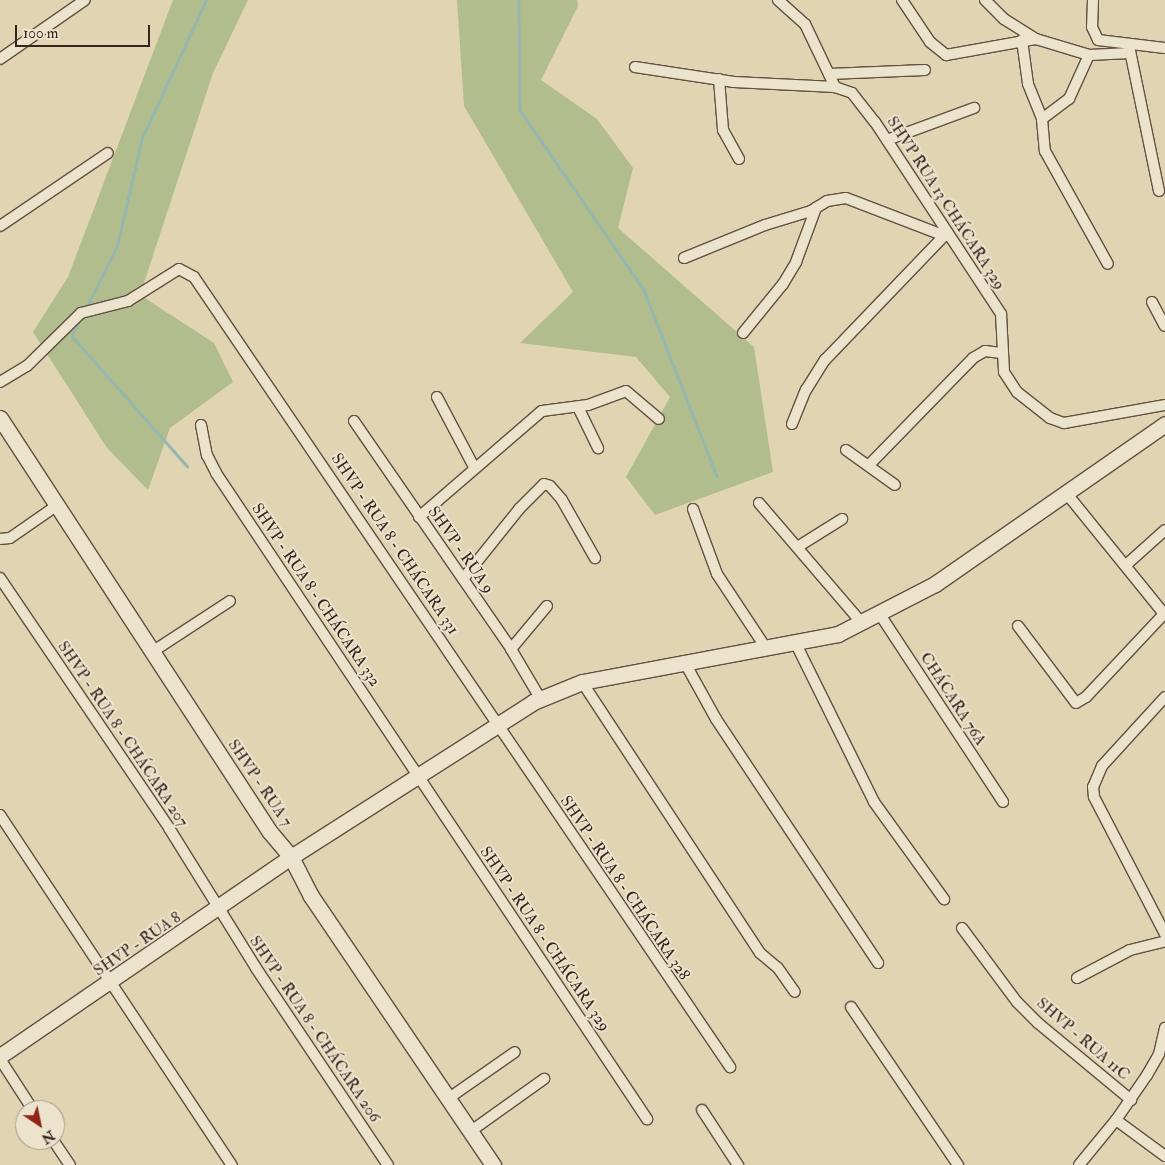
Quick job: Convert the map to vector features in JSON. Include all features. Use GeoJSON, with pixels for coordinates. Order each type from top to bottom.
{"type":"FeatureCollection","features":[{"type":"Feature","properties":{"kind":"street"},"geometry":{"type":"LineString","coordinates":[[0,59],[85,0]]}},
{"type":"Feature","properties":{"kind":"street"},"geometry":{"type":"LineString","coordinates":[[778,0],[805,24],[835,86]]}},
{"type":"Feature","properties":{"kind":"street"},"geometry":{"type":"LineString","coordinates":[[902,0],[922,32],[943,54],[959,55],[1022,40],[1036,39]]}},
{"type":"Feature","properties":{"kind":"street"},"geometry":{"type":"LineString","coordinates":[[984,0],[1004,20],[1036,39],[1089,55],[1129,49],[1165,48]]}},
{"type":"Feature","properties":{"kind":"street"},"geometry":{"type":"LineString","coordinates":[[1093,0],[1092,27],[1098,40],[1129,49]]}},
{"type":"Feature","properties":{"kind":"street"},"geometry":{"type":"LineString","coordinates":[[1022,40],[1029,89],[1042,119],[1045,151],[1108,264]]}},
{"type":"Feature","properties":{"kind":"street"},"geometry":{"type":"LineString","coordinates":[[1129,49],[1159,191]]}},
{"type":"Feature","properties":{"kind":"street"},"geometry":{"type":"LineString","coordinates":[[1042,119],[1069,99],[1089,55]]}},
{"type":"Feature","properties":{"kind":"street"},"geometry":{"type":"LineString","coordinates":[[635,67],[719,79],[835,86]]}},
{"type":"Feature","properties":{"kind":"street"},"geometry":{"type":"LineString","coordinates":[[829,74],[925,70]]}},
{"type":"Feature","properties":{"kind":"street"},"geometry":{"type":"LineString","coordinates":[[719,79],[723,130],[739,159]]}},
{"type":"Feature","properties":{"kind":"street","name":"SHVP RUA 13 CHÁCARA 329"},"geometry":{"type":"LineString","coordinates":[[835,86],[846,89],[859,100],[946,235],[1000,314],[1004,324],[1001,353]]}},
{"type":"Feature","properties":{"kind":"street"},"geometry":{"type":"LineString","coordinates":[[886,140],[974,108]]}},
{"type":"Feature","properties":{"kind":"street"},"geometry":{"type":"LineString","coordinates":[[0,226],[108,153]]}},
{"type":"Feature","properties":{"kind":"street"},"geometry":{"type":"LineString","coordinates":[[684,258],[816,208],[827,201],[846,198],[946,235],[825,360],[806,390],[792,424]]}},
{"type":"Feature","properties":{"kind":"street"},"geometry":{"type":"LineString","coordinates":[[743,333],[787,277],[816,208]]}},
{"type":"Feature","properties":{"kind":"street","name":"SHVP - RUA 8 - CHÁCARA 331"},"geometry":{"type":"LineString","coordinates":[[0,382],[27,366],[81,313],[128,302],[174,271],[183,269],[204,288],[496,726]]}},
{"type":"Feature","properties":{"kind":"street"},"geometry":{"type":"LineString","coordinates":[[1152,302],[1165,326]]}},
{"type":"Feature","properties":{"kind":"street"},"geometry":{"type":"LineString","coordinates":[[869,465],[973,358],[985,351],[1001,353],[1004,372],[1017,392],[1038,410],[1064,423],[1165,406]]}},
{"type":"Feature","properties":{"kind":"street"},"geometry":{"type":"LineString","coordinates":[[419,517],[474,467],[542,410],[578,406],[626,390],[659,419]]}},
{"type":"Feature","properties":{"kind":"street"},"geometry":{"type":"LineString","coordinates":[[437,397],[474,467]]}},
{"type":"Feature","properties":{"kind":"street"},"geometry":{"type":"LineString","coordinates":[[578,406],[598,448]]}},
{"type":"Feature","properties":{"kind":"street","name":"SHVP - RUA 7"},"geometry":{"type":"LineString","coordinates":[[0,418],[270,832],[291,857],[311,896],[493,1165]]}},
{"type":"Feature","properties":{"kind":"street","name":"SHVP - RUA 9"},"geometry":{"type":"LineString","coordinates":[[354,421],[511,649],[540,698]]}},
{"type":"Feature","properties":{"kind":"street","name":"SHVP - RUA 8"},"geometry":{"type":"LineString","coordinates":[[0,1057],[219,909],[291,857],[540,698],[582,682],[796,644],[838,634],[935,584],[1165,424]]}},
{"type":"Feature","properties":{"kind":"street","name":"SHVP - RUA 8 - CHÁCARA 332"},"geometry":{"type":"LineString","coordinates":[[202,425],[210,464],[419,776]]}},
{"type":"Feature","properties":{"kind":"street"},"geometry":{"type":"LineString","coordinates":[[846,450],[895,485]]}},
{"type":"Feature","properties":{"kind":"street"},"geometry":{"type":"LineString","coordinates":[[462,579],[519,509],[544,484],[550,486],[562,500],[595,558]]}},
{"type":"Feature","properties":{"kind":"street"},"geometry":{"type":"LineString","coordinates":[[1018,626],[1071,700],[1078,703],[1164,615],[1126,565],[1067,494]]}},
{"type":"Feature","properties":{"kind":"street"},"geometry":{"type":"LineString","coordinates":[[759,503],[799,546],[862,623]]}},
{"type":"Feature","properties":{"kind":"street"},"geometry":{"type":"LineString","coordinates":[[0,539],[10,538],[56,506]]}},
{"type":"Feature","properties":{"kind":"street"},"geometry":{"type":"LineString","coordinates":[[693,509],[717,574],[766,648]]}},
{"type":"Feature","properties":{"kind":"street"},"geometry":{"type":"LineString","coordinates":[[799,546],[842,519]]}},
{"type":"Feature","properties":{"kind":"street"},"geometry":{"type":"LineString","coordinates":[[1126,565],[1165,530]]}},
{"type":"Feature","properties":{"kind":"street","name":"SHVP - RUA 8 - CHÁCARA 207"},"geometry":{"type":"LineString","coordinates":[[0,578],[163,820],[219,909]]}},
{"type":"Feature","properties":{"kind":"street"},"geometry":{"type":"LineString","coordinates":[[152,652],[230,601]]}},
{"type":"Feature","properties":{"kind":"street"},"geometry":{"type":"LineString","coordinates":[[511,649],[547,606]]}},
{"type":"Feature","properties":{"kind":"street","name":"CHÁCARA 76A"},"geometry":{"type":"LineString","coordinates":[[878,613],[1003,802]]}},
{"type":"Feature","properties":{"kind":"street"},"geometry":{"type":"LineString","coordinates":[[796,644],[874,802],[944,899]]}},
{"type":"Feature","properties":{"kind":"street"},"geometry":{"type":"LineString","coordinates":[[685,663],[716,719],[878,963]]}},
{"type":"Feature","properties":{"kind":"street"},"geometry":{"type":"LineString","coordinates":[[582,682],[760,953],[778,968],[795,992]]}},
{"type":"Feature","properties":{"kind":"street"},"geometry":{"type":"LineString","coordinates":[[1165,697],[1102,766],[1093,787],[1094,797],[1165,934]]}},
{"type":"Feature","properties":{"kind":"street","name":"SHVP - RUA 8 - CHÁCARA 328"},"geometry":{"type":"LineString","coordinates":[[496,726],[730,1067]]}},
{"type":"Feature","properties":{"kind":"street","name":"SHVP - RUA 8 - CHÁCARA 329"},"geometry":{"type":"LineString","coordinates":[[419,776],[647,1119]]}},
{"type":"Feature","properties":{"kind":"street"},"geometry":{"type":"LineString","coordinates":[[0,815],[232,1165]]}},
{"type":"Feature","properties":{"kind":"street","name":"SHVP - RUA 8 - CHÁCARA 206"},"geometry":{"type":"LineString","coordinates":[[219,909],[388,1165]]}},
{"type":"Feature","properties":{"kind":"street","name":"SHVP - RUA 11C"},"geometry":{"type":"LineString","coordinates":[[962,928],[1018,1002],[1038,1023],[1131,1100]]}},
{"type":"Feature","properties":{"kind":"street"},"geometry":{"type":"LineString","coordinates":[[1076,978],[1130,950],[1165,941]]}},
{"type":"Feature","properties":{"kind":"street"},"geometry":{"type":"LineString","coordinates":[[851,1007],[958,1165]]}},
{"type":"Feature","properties":{"kind":"street"},"geometry":{"type":"LineString","coordinates":[[1078,1165],[1131,1100],[1158,1054],[1165,1028]]}},
{"type":"Feature","properties":{"kind":"street"},"geometry":{"type":"LineString","coordinates":[[449,1098],[515,1052]]}},
{"type":"Feature","properties":{"kind":"street"},"geometry":{"type":"LineString","coordinates":[[0,1057],[27,1100]]}},
{"type":"Feature","properties":{"kind":"street"},"geometry":{"type":"LineString","coordinates":[[470,1131],[544,1079]]}},
{"type":"Feature","properties":{"kind":"street"},"geometry":{"type":"LineString","coordinates":[[702,1110],[738,1165]]}},
{"type":"Feature","properties":{"kind":"street"},"geometry":{"type":"LineString","coordinates":[[1116,1120],[1165,1156]]}},
{"type":"Feature","properties":{"kind":"street"},"geometry":{"type":"LineString","coordinates":[[60,1150],[70,1165]]}},
{"type":"Feature","properties":{"kind":"green space"},"geometry":{"type":"Polygon","coordinates":[[[173,0],[248,0],[213,73],[140,295],[214,343],[233,382],[170,428],[148,490],[107,448],[33,332],[68,277],[173,0]]]}},
{"type":"Feature","properties":{"kind":"green space"},"geometry":{"type":"Polygon","coordinates":[[[457,0],[577,0],[578,6],[541,80],[597,119],[633,168],[618,228],[754,347],[773,472],[655,515],[626,477],[670,397],[636,357],[520,343],[573,292],[464,106],[457,0]]]}},
{"type":"Feature","properties":{"kind":"waterway"},"geometry":{"type":"LineString","coordinates":[[86,308],[117,246],[142,138],[206,0]]}},
{"type":"Feature","properties":{"kind":"waterway"},"geometry":{"type":"LineString","coordinates":[[519,0],[520,110],[644,290],[717,476]]}},
{"type":"Feature","properties":{"kind":"waterway"},"geometry":{"type":"LineString","coordinates":[[80,320],[72,336],[187,466]]}}]}
